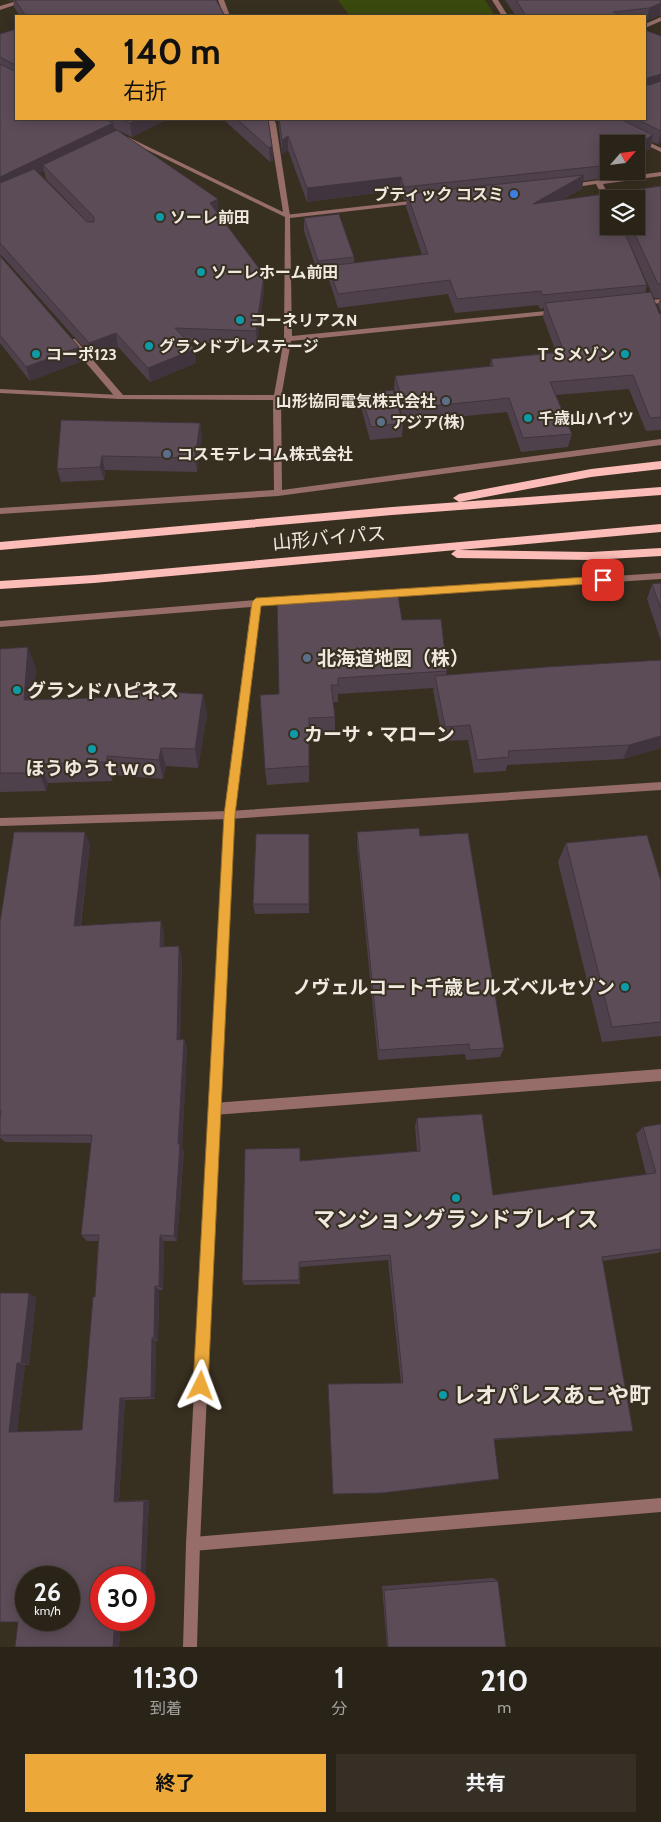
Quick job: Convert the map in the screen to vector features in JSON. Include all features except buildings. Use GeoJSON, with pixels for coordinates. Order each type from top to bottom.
{"type":"FeatureCollection","features":[{"type":"Feature","properties":{"kind":"highway"},"geometry":{"type":"LineString","coordinates":[[392,511],[592,473],[661,465]]}},
{"type":"Feature","properties":{"kind":"highway","name":"山形バイパス"},"geometry":{"type":"LineString","coordinates":[[0,546],[392,511],[661,491]]}},
{"type":"Feature","properties":{"kind":"highway","name":"山形バイパス"},"geometry":{"type":"LineString","coordinates":[[0,585],[94,579],[661,528]]}},
{"type":"Feature","properties":{"kind":"highway"},"geometry":{"type":"LineString","coordinates":[[383,553],[591,556],[661,552]]}},
{"type":"Feature","properties":{"kind":"street"},"geometry":{"type":"LineString","coordinates":[[0,8],[26,0]]}},
{"type":"Feature","properties":{"kind":"street"},"geometry":{"type":"LineString","coordinates":[[220,0],[227,15]]}},
{"type":"Feature","properties":{"kind":"street"},"geometry":{"type":"LineString","coordinates":[[495,0],[504,15]]}},
{"type":"Feature","properties":{"kind":"street"},"geometry":{"type":"LineString","coordinates":[[646,26],[661,20]]}},
{"type":"Feature","properties":{"kind":"street"},"geometry":{"type":"LineString","coordinates":[[278,492],[277,398],[288,339],[287,216],[272,122],[281,122]]}},
{"type":"Feature","properties":{"kind":"street"},"geometry":{"type":"LineString","coordinates":[[116,133],[287,216],[423,202]]}},
{"type":"Feature","properties":{"kind":"street"},"geometry":{"type":"LineString","coordinates":[[115,141],[123,137]]}},
{"type":"Feature","properties":{"kind":"street"},"geometry":{"type":"LineString","coordinates":[[645,142],[661,150]]}},
{"type":"Feature","properties":{"kind":"street"},"geometry":{"type":"LineString","coordinates":[[560,187],[661,174]]}},
{"type":"Feature","properties":{"kind":"street"},"geometry":{"type":"LineString","coordinates":[[599,183],[602,190]]}},
{"type":"Feature","properties":{"kind":"street"},"geometry":{"type":"LineString","coordinates":[[648,294],[654,310]]}},
{"type":"Feature","properties":{"kind":"street"},"geometry":{"type":"LineString","coordinates":[[632,304],[661,301]]}},
{"type":"Feature","properties":{"kind":"street"},"geometry":{"type":"LineString","coordinates":[[288,339],[563,311]]}},
{"type":"Feature","properties":{"kind":"street"},"geometry":{"type":"LineString","coordinates":[[63,332],[120,397]]}},
{"type":"Feature","properties":{"kind":"street"},"geometry":{"type":"LineString","coordinates":[[0,391],[120,397],[277,398]]}},
{"type":"Feature","properties":{"kind":"street"},"geometry":{"type":"LineString","coordinates":[[0,512],[278,492],[661,442]]}},
{"type":"Feature","properties":{"kind":"street"},"geometry":{"type":"LineString","coordinates":[[306,599],[661,576]]}},
{"type":"Feature","properties":{"kind":"street"},"geometry":{"type":"LineString","coordinates":[[0,624],[296,600]]}},
{"type":"Feature","properties":{"kind":"street"},"geometry":{"type":"LineString","coordinates":[[190,1647],[193,1544],[229,815],[256,602]]}},
{"type":"Feature","properties":{"kind":"street"},"geometry":{"type":"LineString","coordinates":[[0,822],[229,815],[661,786]]}},
{"type":"Feature","properties":{"kind":"street"},"geometry":{"type":"LineString","coordinates":[[214,1109],[661,1075]]}},
{"type":"Feature","properties":{"kind":"street"},"geometry":{"type":"LineString","coordinates":[[193,1544],[661,1505]]}},
{"type":"Feature","properties":{"kind":"green space"},"geometry":{"type":"Polygon","coordinates":[[[338,0],[485,0],[494,15],[349,15],[338,0]]]}},
{"type":"Feature","properties":{"kind":"place","name":"ブティック コスミ"},"geometry":{"type":"Point","coordinates":[514,194]}},
{"type":"Feature","properties":{"kind":"place","name":"ソーレ前田"},"geometry":{"type":"Point","coordinates":[160,217]}},
{"type":"Feature","properties":{"kind":"place","name":"ソーレホーム前田"},"geometry":{"type":"Point","coordinates":[201,272]}},
{"type":"Feature","properties":{"kind":"place","name":"コーネリアスN"},"geometry":{"type":"Point","coordinates":[240,320]}},
{"type":"Feature","properties":{"kind":"place","name":"グランドプレステージ"},"geometry":{"type":"Point","coordinates":[149,346]}},
{"type":"Feature","properties":{"kind":"place","name":"コーポ123"},"geometry":{"type":"Point","coordinates":[36,354]}},
{"type":"Feature","properties":{"kind":"place","name":"ＴＳメゾン"},"geometry":{"type":"Point","coordinates":[625,354]}},
{"type":"Feature","properties":{"kind":"place","name":"山形協同電気株式会社"},"geometry":{"type":"Point","coordinates":[446,401]}},
{"type":"Feature","properties":{"kind":"place","name":"千歳山ハイツ"},"geometry":{"type":"Point","coordinates":[528,418]}},
{"type":"Feature","properties":{"kind":"place","name":"アジア(株)"},"geometry":{"type":"Point","coordinates":[381,422]}},
{"type":"Feature","properties":{"kind":"place","name":"コスモテレコム株式会社"},"geometry":{"type":"Point","coordinates":[167,454]}},
{"type":"Feature","properties":{"kind":"place","name":"北海道地図（株）"},"geometry":{"type":"Point","coordinates":[307,658]}},
{"type":"Feature","properties":{"kind":"place","name":"グランドハピネス"},"geometry":{"type":"Point","coordinates":[17,690]}},
{"type":"Feature","properties":{"kind":"place","name":"カーサ・マローン"},"geometry":{"type":"Point","coordinates":[294,734]}},
{"type":"Feature","properties":{"kind":"place","name":"ほうゆうｔｗｏ"},"geometry":{"type":"Point","coordinates":[92,749]}},
{"type":"Feature","properties":{"kind":"place","name":"ノヴェルコート千歳ヒルズベルセゾン"},"geometry":{"type":"Point","coordinates":[625,987]}},
{"type":"Feature","properties":{"kind":"place","name":"マンショングランドプレイス"},"geometry":{"type":"Point","coordinates":[456,1198]}},
{"type":"Feature","properties":{"kind":"place","name":"レオパレスあこや町"},"geometry":{"type":"Point","coordinates":[443,1395]}},
{"type":"Feature","properties":{"kind":"route"},"geometry":{"type":"LineString","coordinates":[[201,1386],[229,815],[256,602],[603,580]]}}]}
